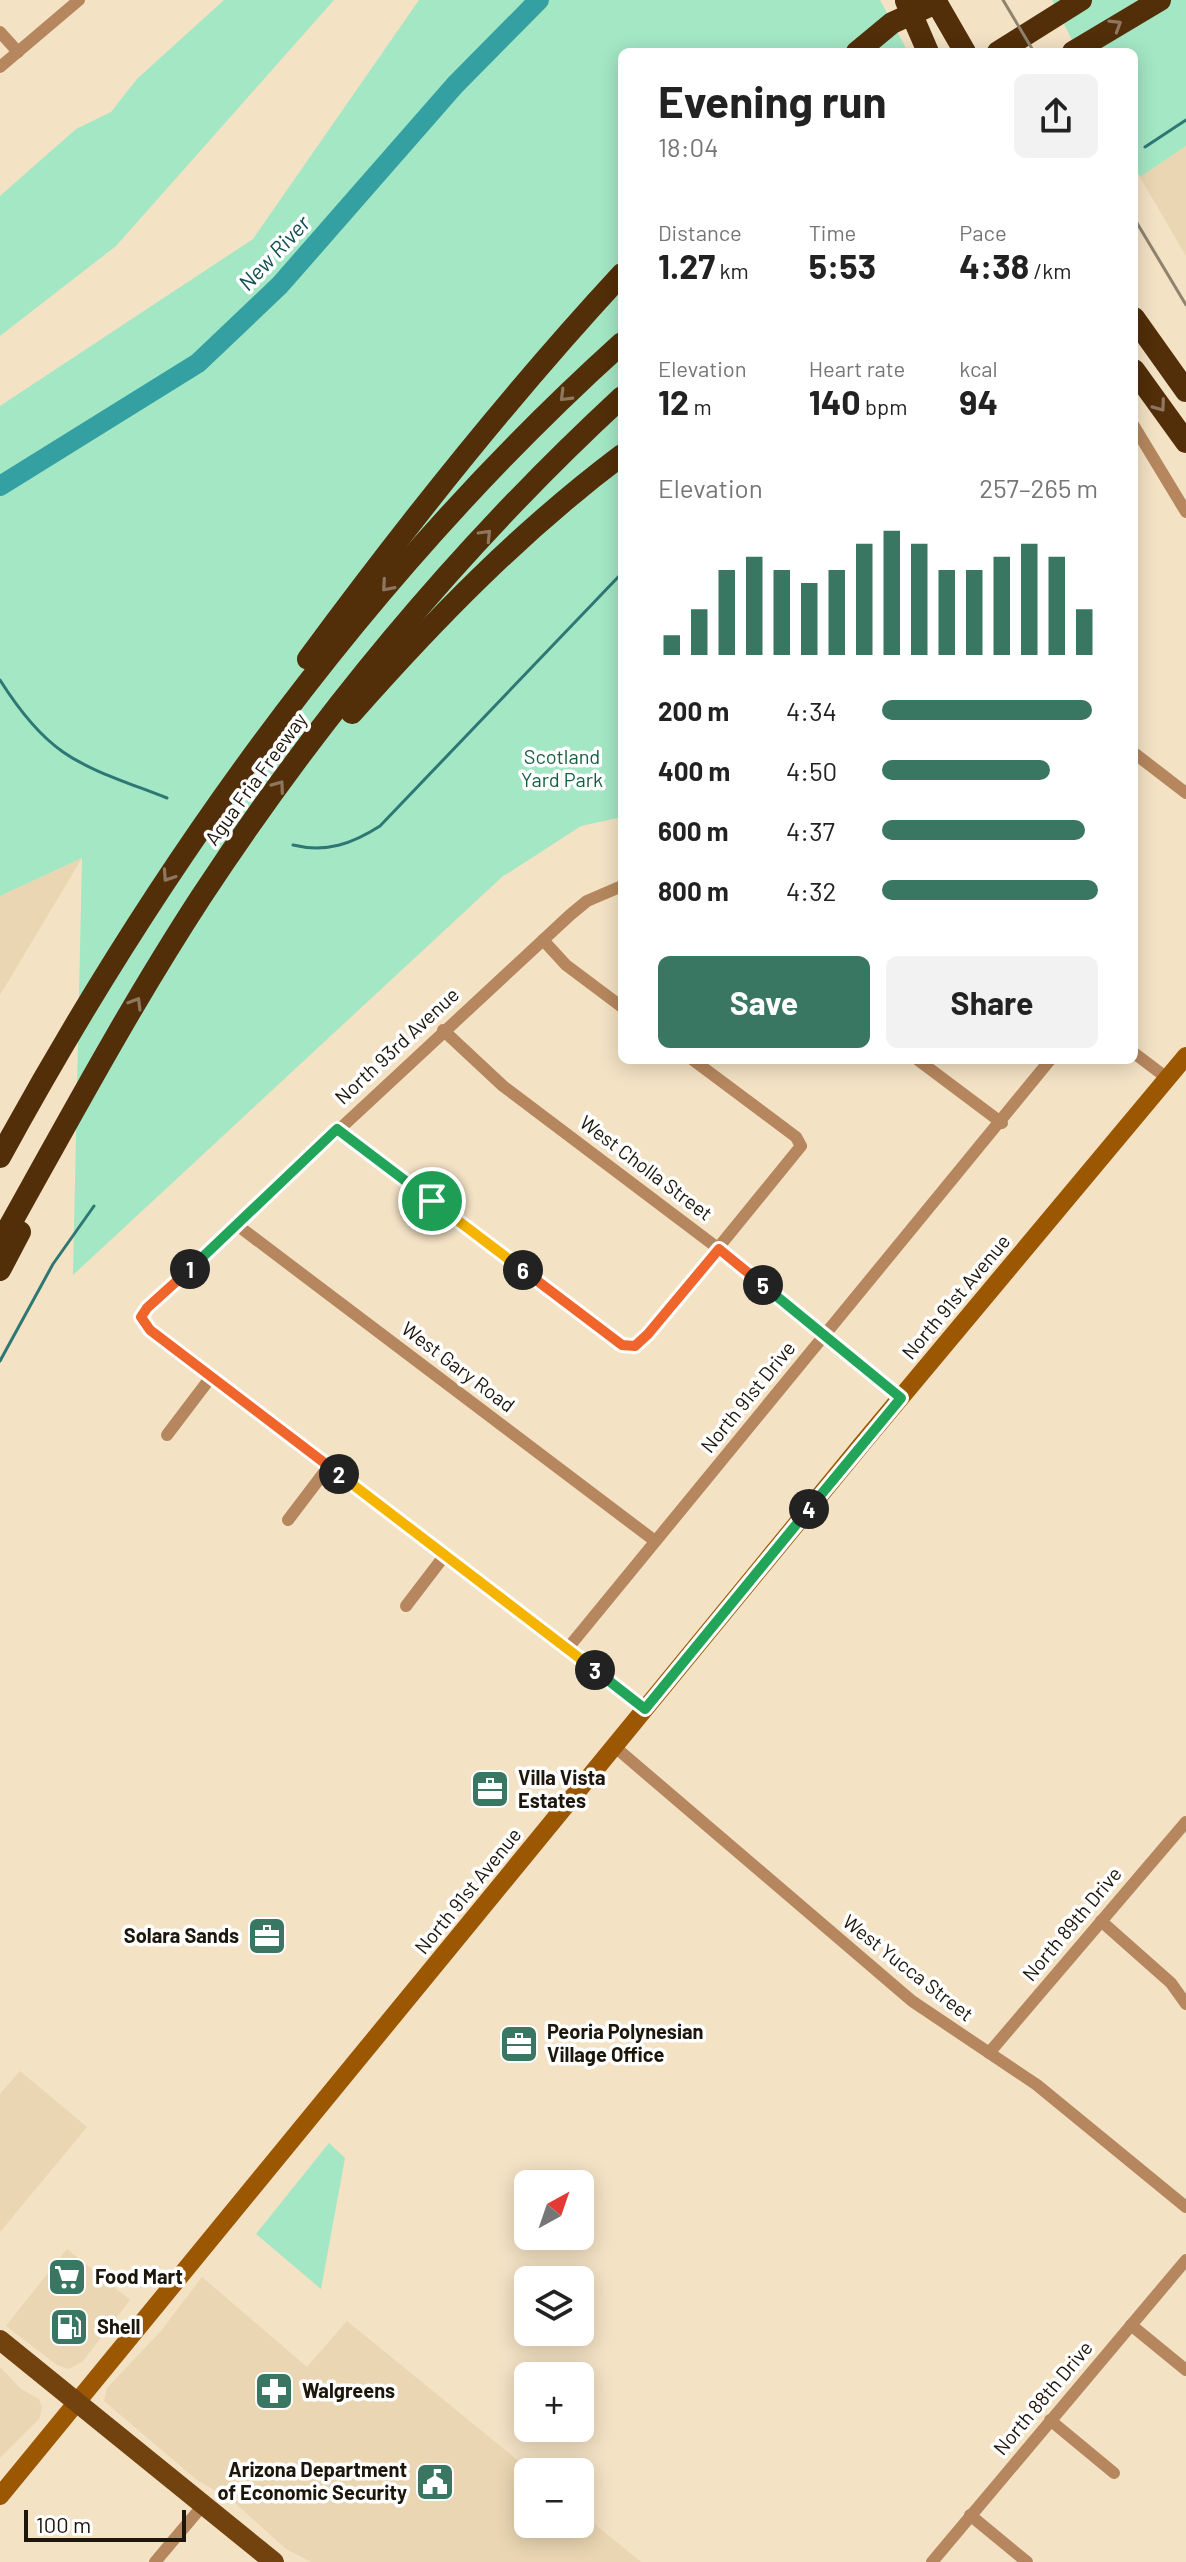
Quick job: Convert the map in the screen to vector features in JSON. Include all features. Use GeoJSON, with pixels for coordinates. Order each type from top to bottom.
{"type":"FeatureCollection","features":[{"type":"Feature","properties":{"kind":"highway"},"geometry":{"type":"LineString","coordinates":[[1004,48],[1081,0]]}},
{"type":"Feature","properties":{"kind":"highway"},"geometry":{"type":"LineString","coordinates":[[1080,48],[1160,0]]}},
{"type":"Feature","properties":{"kind":"highway"},"geometry":{"type":"LineString","coordinates":[[862,48],[908,7],[936,1],[962,48]]}},
{"type":"Feature","properties":{"kind":"highway"},"geometry":{"type":"LineString","coordinates":[[908,7],[926,48]]}},
{"type":"Feature","properties":{"kind":"highway"},"geometry":{"type":"LineString","coordinates":[[279,722],[296,674],[384,556],[521,387],[618,278]]}},
{"type":"Feature","properties":{"kind":"highway"},"geometry":{"type":"LineString","coordinates":[[1138,324],[1186,391]]}},
{"type":"Feature","properties":{"kind":"highway","name":"Agua Fria Freeway"},"geometry":{"type":"LineString","coordinates":[[0,1157],[69,1030],[172,869],[245,764],[329,655],[456,506],[618,347]]}},
{"type":"Feature","properties":{"kind":"highway"},"geometry":{"type":"LineString","coordinates":[[1138,376],[1186,442]]}},
{"type":"Feature","properties":{"kind":"highway","name":"Agua Fria Freeway"},"geometry":{"type":"LineString","coordinates":[[0,1243],[107,1052],[199,901],[309,744],[460,562],[618,401]]}},
{"type":"Feature","properties":{"kind":"highway"},"geometry":{"type":"LineString","coordinates":[[309,744],[350,715],[406,652],[504,553],[618,458]]}},
{"type":"Feature","properties":{"kind":"highway"},"geometry":{"type":"LineString","coordinates":[[0,1138],[40,1065],[69,1030]]}},
{"type":"Feature","properties":{"kind":"highway"},"geometry":{"type":"LineString","coordinates":[[0,1270],[95,1098],[107,1052]]}},
{"type":"Feature","properties":{"kind":"main road","name":"North 91st Avenue"},"geometry":{"type":"LineString","coordinates":[[0,2496],[901,1398],[1186,1056]]}},
{"type":"Feature","properties":{"kind":"main road"},"geometry":{"type":"LineString","coordinates":[[0,2340],[274,2562]]}},
{"type":"Feature","properties":{"kind":"street"},"geometry":{"type":"LineString","coordinates":[[0,67],[79,0]]}},
{"type":"Feature","properties":{"kind":"street"},"geometry":{"type":"LineString","coordinates":[[0,32],[18,52]]}},
{"type":"Feature","properties":{"kind":"street"},"geometry":{"type":"LineString","coordinates":[[1138,433],[1186,512]]}},
{"type":"Feature","properties":{"kind":"street"},"geometry":{"type":"LineString","coordinates":[[1138,756],[1186,793]]}},
{"type":"Feature","properties":{"kind":"street","name":"North 93rd Avenue"},"geometry":{"type":"LineString","coordinates":[[211,1377],[150,1330],[141,1317],[147,1308],[543,940],[587,901],[618,888]]}},
{"type":"Feature","properties":{"kind":"street"},"geometry":{"type":"LineString","coordinates":[[543,940],[566,965],[618,1004]]}},
{"type":"Feature","properties":{"kind":"street","name":"West Cholla Street"},"geometry":{"type":"LineString","coordinates":[[443,1030],[503,1086],[719,1249],[901,1398]]}},
{"type":"Feature","properties":{"kind":"street"},"geometry":{"type":"LineString","coordinates":[[1138,1056],[1167,1078]]}},
{"type":"Feature","properties":{"kind":"street"},"geometry":{"type":"LineString","coordinates":[[337,1129],[622,1345],[635,1346],[719,1249],[801,1146],[796,1137],[698,1064]]}},
{"type":"Feature","properties":{"kind":"street"},"geometry":{"type":"LineString","coordinates":[[923,1064],[1002,1123]]}},
{"type":"Feature","properties":{"kind":"street","name":"North 91st Drive"},"geometry":{"type":"LineString","coordinates":[[568,1648],[1002,1123],[1047,1064]]}},
{"type":"Feature","properties":{"kind":"street","name":"West Gary Road"},"geometry":{"type":"LineString","coordinates":[[237,1225],[655,1541]]}},
{"type":"Feature","properties":{"kind":"street"},"geometry":{"type":"LineString","coordinates":[[167,1435],[211,1377],[645,1709]]}},
{"type":"Feature","properties":{"kind":"street"},"geometry":{"type":"LineString","coordinates":[[288,1520],[329,1466]]}},
{"type":"Feature","properties":{"kind":"street"},"geometry":{"type":"LineString","coordinates":[[406,1606],[445,1555]]}},
{"type":"Feature","properties":{"kind":"street","name":"West Yucca Street"},"geometry":{"type":"LineString","coordinates":[[615,1747],[912,2001],[1037,2085],[1186,2207]]}},
{"type":"Feature","properties":{"kind":"street","name":"North 89th Drive"},"geometry":{"type":"LineString","coordinates":[[989,2053],[1186,1822]]}},
{"type":"Feature","properties":{"kind":"street"},"geometry":{"type":"LineString","coordinates":[[1101,1921],[1171,1983],[1186,2004]]}},
{"type":"Feature","properties":{"kind":"street","name":"North 88th Drive"},"geometry":{"type":"LineString","coordinates":[[932,2562],[1186,2260]]}},
{"type":"Feature","properties":{"kind":"street"},"geometry":{"type":"LineString","coordinates":[[1131,2325],[1186,2370]]}},
{"type":"Feature","properties":{"kind":"street"},"geometry":{"type":"LineString","coordinates":[[1050,2420],[1114,2473]]}},
{"type":"Feature","properties":{"kind":"street"},"geometry":{"type":"LineString","coordinates":[[155,2562],[204,2504]]}},
{"type":"Feature","properties":{"kind":"street"},"geometry":{"type":"LineString","coordinates":[[970,2515],[1027,2562]]}},
{"type":"Feature","properties":{"kind":"shaded area"},"geometry":{"type":"Polygon","coordinates":[[[1186,146],[1186,256],[1140,177],[1186,146]]]}},
{"type":"Feature","properties":{"kind":"shaded area"},"geometry":{"type":"Polygon","coordinates":[[[82,858],[0,995],[0,896],[82,858]]]}},
{"type":"Feature","properties":{"kind":"shaded area"},"geometry":{"type":"Polygon","coordinates":[[[20,2071],[87,2127],[0,2232],[0,2094],[20,2071]]]}},
{"type":"Feature","properties":{"kind":"shaded area"},"geometry":{"type":"Polygon","coordinates":[[[67,2249],[130,2300],[82,2362],[69,2369],[57,2365],[6,2326],[67,2249]]]}},
{"type":"Feature","properties":{"kind":"shaded area"},"geometry":{"type":"Polygon","coordinates":[[[202,2277],[307,2367],[347,2321],[515,2458],[514,2538],[594,2538],[594,2523],[641,2562],[311,2562],[286,2549],[234,2502],[197,2480],[104,2401],[107,2388],[161,2331],[202,2277]]]}},
{"type":"Feature","properties":{"kind":"shaded area"},"geometry":{"type":"Polygon","coordinates":[[[0,2367],[21,2389],[39,2399],[42,2408],[39,2419],[0,2458],[0,2367]]]}},
{"type":"Feature","properties":{"kind":"green space"},"geometry":{"type":"Polygon","coordinates":[[[224,0],[334,0],[116,246],[0,336],[0,196],[76,129],[111,112],[137,79],[224,0]]]}},
{"type":"Feature","properties":{"kind":"green space","name":"Scotland Yard Park"},"geometry":{"type":"Polygon","coordinates":[[[419,0],[880,0],[906,48],[618,48],[618,818],[581,826],[502,877],[73,1275],[82,858],[0,896],[0,406],[253,239],[419,0]]]}},
{"type":"Feature","properties":{"kind":"green space"},"geometry":{"type":"Polygon","coordinates":[[[1052,0],[1186,0],[1186,146],[1140,177],[1138,48],[1076,48],[1052,0]]]}},
{"type":"Feature","properties":{"kind":"green space"},"geometry":{"type":"Polygon","coordinates":[[[329,2143],[345,2158],[321,2289],[256,2234],[329,2143]]]}},
{"type":"Feature","properties":{"kind":"waterway","name":"New River"},"geometry":{"type":"LineString","coordinates":[[0,486],[198,363],[280,285],[455,85],[539,0]]}},
{"type":"Feature","properties":{"kind":"waterway"},"geometry":{"type":"LineString","coordinates":[[1145,147],[1186,120]]}},
{"type":"Feature","properties":{"kind":"waterway"},"geometry":{"type":"LineString","coordinates":[[293,845],[317,848],[338,845],[380,826],[618,577]]}},
{"type":"Feature","properties":{"kind":"waterway"},"geometry":{"type":"LineString","coordinates":[[0,680],[36,728],[71,757],[90,768],[167,798]]}},
{"type":"Feature","properties":{"kind":"waterway"},"geometry":{"type":"LineString","coordinates":[[0,1361],[53,1264],[94,1206]]}},
{"type":"Feature","properties":{"kind":"railway"},"geometry":{"type":"LineString","coordinates":[[1003,0],[1032,48]]}},
{"type":"Feature","properties":{"kind":"railway"},"geometry":{"type":"LineString","coordinates":[[1138,225],[1186,305]]}},
{"type":"Feature","properties":{"kind":"place","name":"Villa Vista Estates"},"geometry":{"type":"Point","coordinates":[490,1789]}},
{"type":"Feature","properties":{"kind":"place","name":"Solara Sands"},"geometry":{"type":"Point","coordinates":[267,1936]}},
{"type":"Feature","properties":{"kind":"place","name":"Peoria Polynesian Village Office"},"geometry":{"type":"Point","coordinates":[519,2044]}},
{"type":"Feature","properties":{"kind":"place","name":"Food Mart"},"geometry":{"type":"Point","coordinates":[67,2277]}},
{"type":"Feature","properties":{"kind":"place","name":"Shell"},"geometry":{"type":"Point","coordinates":[69,2327]}},
{"type":"Feature","properties":{"kind":"place","name":"Walgreens"},"geometry":{"type":"Point","coordinates":[274,2391]}},
{"type":"Feature","properties":{"kind":"place","name":"Arizona Department of Economic Security"},"geometry":{"type":"Point","coordinates":[435,2482]}},
{"type":"Feature","properties":{"kind":"route"},"geometry":{"type":"LineString","coordinates":[[337,1129],[432,1201],[622,1345],[635,1346],[648,1334],[719,1249],[901,1398],[645,1709],[150,1330],[141,1317],[337,1129]]}}]}
